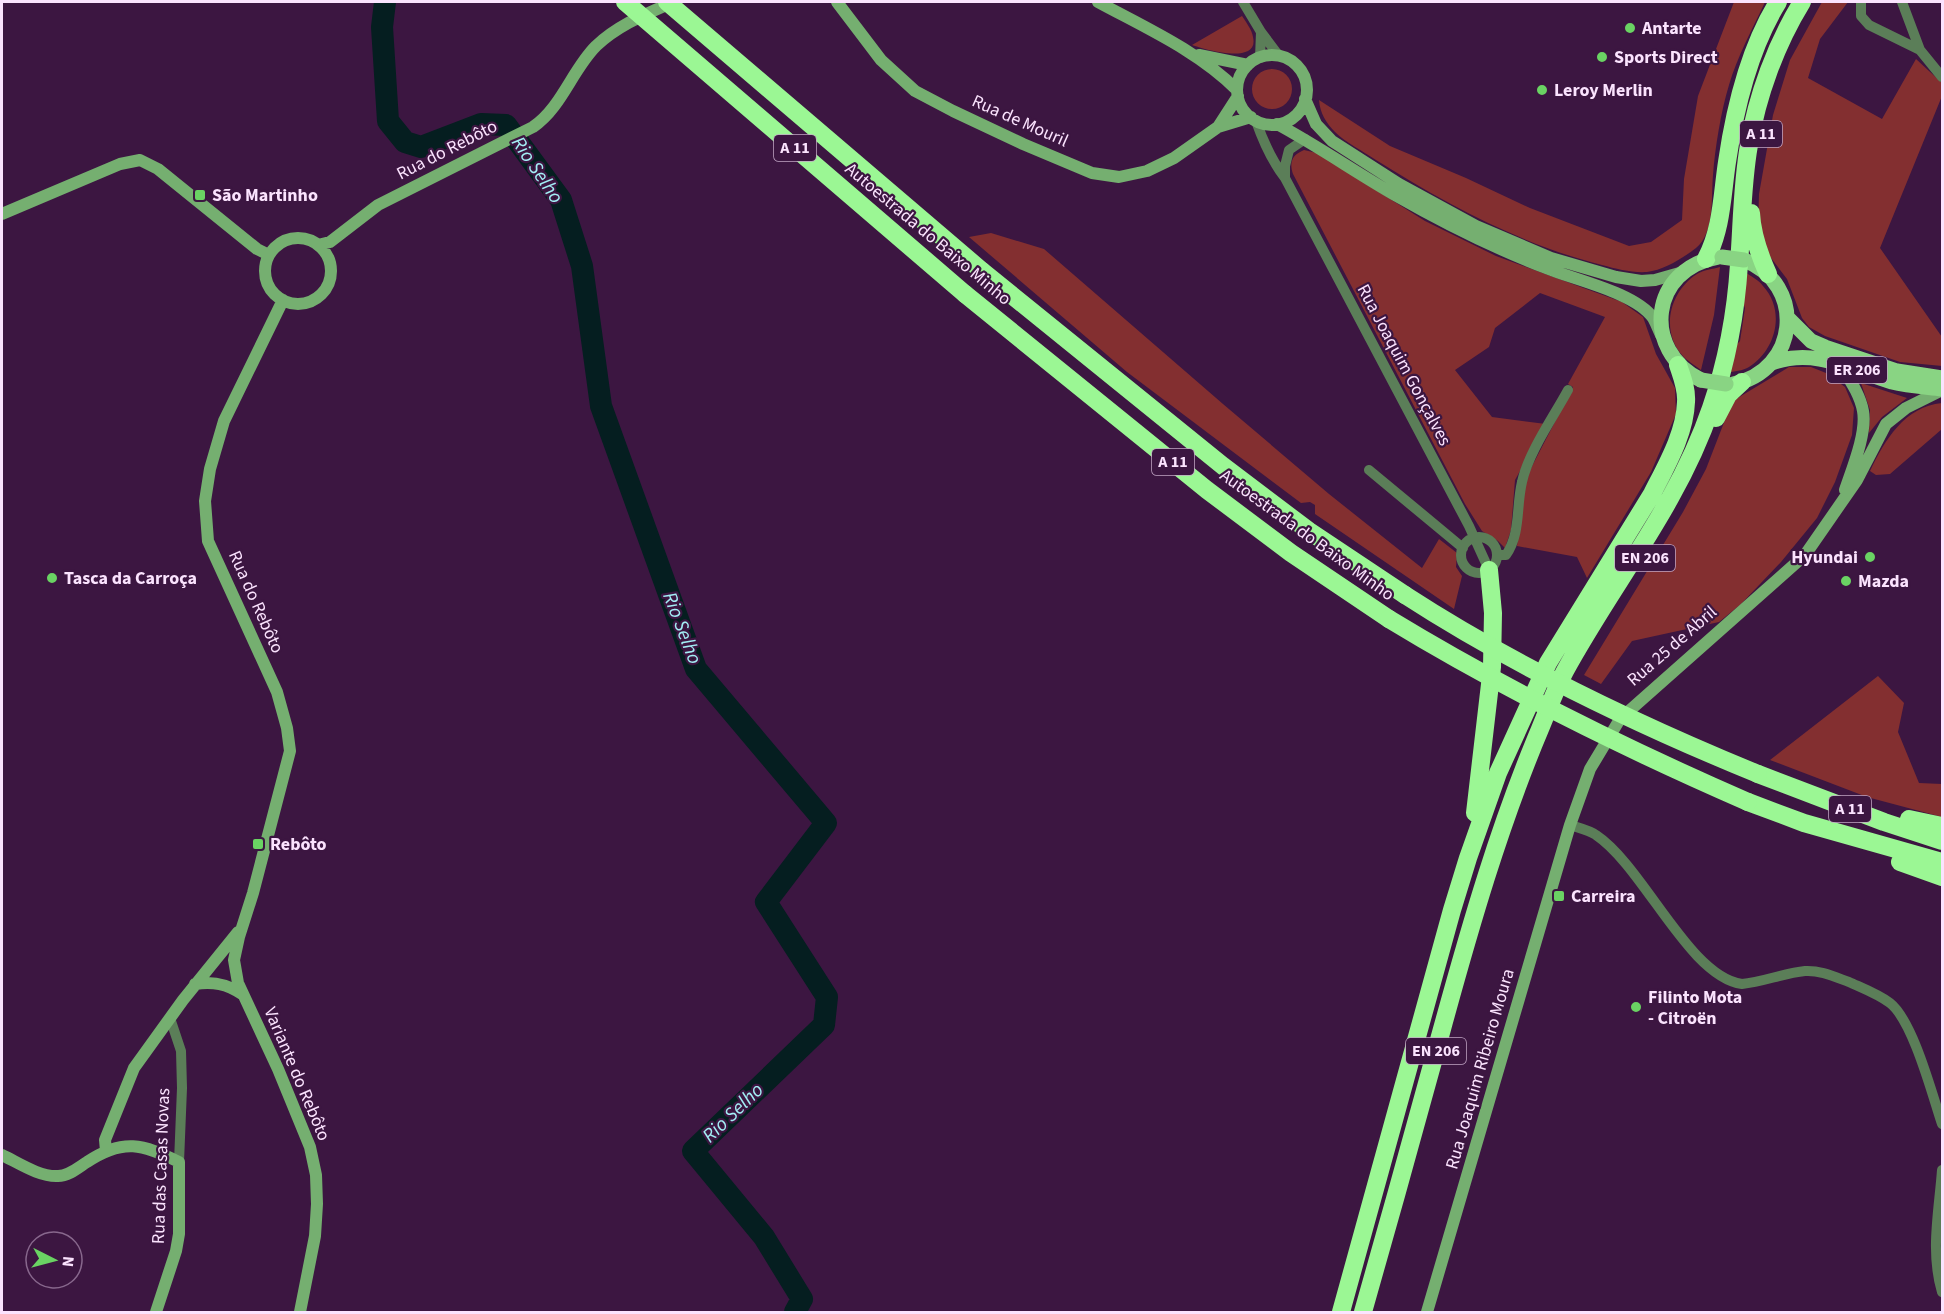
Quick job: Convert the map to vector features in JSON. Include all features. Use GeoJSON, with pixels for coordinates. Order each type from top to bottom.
{"type":"FeatureCollection","features":[{"type":"Feature","properties":{"kind":"highway","name":"Autoestrada do Baixo Minho"},"geometry":{"type":"LineString","coordinates":[[625,2],[965,294],[1207,490],[1291,553],[1389,619],[1494,681],[1651,760],[1748,802],[1804,823],[1942,862]]}},
{"type":"Feature","properties":{"kind":"highway","name":"Autoestrada do Baixo Minho"},"geometry":{"type":"LineString","coordinates":[[667,2],[982,271],[1223,466],[1309,531],[1405,595],[1471,636],[1648,727],[1791,787],[1942,841]]}},
{"type":"Feature","properties":{"kind":"highway"},"geometry":{"type":"LineString","coordinates":[[1712,258],[1727,162],[1742,92],[1750,63],[1778,2]]}},
{"type":"Feature","properties":{"kind":"highway","name":"A 11"},"geometry":{"type":"LineString","coordinates":[[1521,720],[1555,669],[1665,489],[1694,423],[1722,315],[1739,142],[1756,75],[1790,2]]}},
{"type":"Feature","properties":{"kind":"highway","name":"A 11"},"geometry":{"type":"LineString","coordinates":[[1540,729],[1564,674],[1647,541],[1695,451],[1726,358],[1734,315],[1749,144],[1766,78],[1782,39],[1802,2]]}},
{"type":"Feature","properties":{"kind":"highway","name":"A 11"},"geometry":{"type":"LineString","coordinates":[[1768,274],[1757,249],[1752,229],[1751,202],[1755,165],[1762,131],[1780,73],[1792,41],[1813,2]]}},
{"type":"Feature","properties":{"kind":"highway","name":"EN 206"},"geometry":{"type":"LineString","coordinates":[[1341,1312],[1468,858],[1498,773],[1548,663],[1634,524],[1666,466],[1683,423],[1686,402],[1684,382],[1678,365]]}},
{"type":"Feature","properties":{"kind":"highway","name":"EN 206"},"geometry":{"type":"LineString","coordinates":[[1364,1312],[1480,898],[1510,806],[1540,729],[1674,510],[1701,456],[1719,410],[1734,383]]}},
{"type":"Feature","properties":{"kind":"highway"},"geometry":{"type":"LineString","coordinates":[[1468,858],[1481,771],[1492,667],[1493,562]]}},
{"type":"Feature","properties":{"kind":"highway","name":"A 11"},"geometry":{"type":"LineString","coordinates":[[1791,787],[1915,821],[1942,826]]}},
{"type":"Feature","properties":{"kind":"highway"},"geometry":{"type":"LineString","coordinates":[[1804,823],[1854,846],[1942,877]]}},
{"type":"Feature","properties":{"kind":"main road"},"geometry":{"type":"LineString","coordinates":[[1712,258],[1744,260],[1768,274],[1778,287],[1785,302],[1788,318],[1781,350],[1772,363],[1753,378],[1734,383],[1701,380],[1689,374],[1669,353],[1663,339],[1660,320],[1663,302],[1671,285],[1684,271],[1712,258]]}},
{"type":"Feature","properties":{"kind":"main road","name":"ER 206"},"geometry":{"type":"LineString","coordinates":[[1788,318],[1811,341],[1825,347],[1897,371],[1942,378]]}},
{"type":"Feature","properties":{"kind":"main road","name":"Rua 25 de Abril"},"geometry":{"type":"LineString","coordinates":[[1772,363],[1787,357],[1804,356],[1840,364],[1894,382],[1942,390]]}},
{"type":"Feature","properties":{"kind":"street","name":"Rua do Rebôto"},"geometry":{"type":"LineString","coordinates":[[318,245],[330,242],[378,205],[533,127],[552,109],[596,47],[620,28],[674,2]]}},
{"type":"Feature","properties":{"kind":"street","name":"Rua de Mouril"},"geometry":{"type":"LineString","coordinates":[[837,2],[881,60],[915,91],[1023,144],[1092,173],[1119,177],[1147,171],[1174,158],[1218,127],[1238,93]]}},
{"type":"Feature","properties":{"kind":"street"},"geometry":{"type":"LineString","coordinates":[[1098,2],[1192,54],[1223,75],[1238,93],[1243,109],[1254,119],[1267,124],[1278,124],[1294,117],[1305,99],[1307,87],[1301,70],[1295,63],[1279,56],[1260,57],[1248,65],[1240,76],[1238,93]]}},
{"type":"Feature","properties":{"kind":"street"},"geometry":{"type":"LineString","coordinates":[[1243,2],[1279,56]]}},
{"type":"Feature","properties":{"kind":"street"},"geometry":{"type":"LineString","coordinates":[[1861,2],[1861,16],[1869,25],[1920,50]]}},
{"type":"Feature","properties":{"kind":"street"},"geometry":{"type":"LineString","coordinates":[[1902,2],[1920,50],[1942,77]]}},
{"type":"Feature","properties":{"kind":"street"},"geometry":{"type":"LineString","coordinates":[[1260,57],[1261,32]]}},
{"type":"Feature","properties":{"kind":"street"},"geometry":{"type":"LineString","coordinates":[[1192,54],[1248,65]]}},
{"type":"Feature","properties":{"kind":"street"},"geometry":{"type":"LineString","coordinates":[[1305,99],[1316,124],[1332,141],[1399,184],[1476,226],[1551,258],[1616,277],[1641,281],[1655,280],[1684,271]]}},
{"type":"Feature","properties":{"kind":"street","name":"Rua de Mouril"},"geometry":{"type":"LineString","coordinates":[[1218,127],[1254,119]]}},
{"type":"Feature","properties":{"kind":"street","name":"Rua Joaquim Gonçalves"},"geometry":{"type":"LineString","coordinates":[[1254,119],[1474,538],[1493,562]]}},
{"type":"Feature","properties":{"kind":"street"},"geometry":{"type":"LineString","coordinates":[[1278,124],[1394,195],[1473,238],[1548,269],[1603,288],[1635,303],[1652,317],[1663,339]]}},
{"type":"Feature","properties":{"kind":"street"},"geometry":{"type":"LineString","coordinates":[[1285,178],[1289,150],[1305,139]]}},
{"type":"Feature","properties":{"kind":"street"},"geometry":{"type":"LineString","coordinates":[[2,214],[120,164],[140,160],[158,169],[257,249],[269,255]]}},
{"type":"Feature","properties":{"kind":"street"},"geometry":{"type":"LineString","coordinates":[[297,238],[308,239],[318,245],[329,260],[330,270],[325,288],[310,301],[292,303],[274,294],[265,275],[265,264],[276,246],[286,240],[297,238]]}},
{"type":"Feature","properties":{"kind":"street","name":"Rua do Rebôto"},"geometry":{"type":"LineString","coordinates":[[242,994],[234,960],[290,751],[287,728],[277,692],[208,541],[206,501],[210,469],[224,421],[283,300]]}},
{"type":"Feature","properties":{"kind":"street","name":"Rua 25 de Abril"},"geometry":{"type":"LineString","coordinates":[[1839,508],[1861,439],[1863,413],[1854,386],[1840,364]]}},
{"type":"Feature","properties":{"kind":"street"},"geometry":{"type":"LineString","coordinates":[[1493,562],[1496,550],[1490,540],[1474,538],[1463,548],[1462,559],[1468,569],[1478,573],[1506,555],[1513,544],[1522,482],[1530,460],[1568,390]]}},
{"type":"Feature","properties":{"kind":"street","name":"Rua 25 de Abril"},"geometry":{"type":"LineString","coordinates":[[1569,831],[1590,769],[1620,718],[1805,555],[1857,480],[1886,424],[1906,408],[1942,390]]}},
{"type":"Feature","properties":{"kind":"street"},"geometry":{"type":"LineString","coordinates":[[1369,470],[1463,548]]}},
{"type":"Feature","properties":{"kind":"street"},"geometry":{"type":"LineString","coordinates":[[1569,831],[1594,833],[1606,842],[1626,863],[1702,963],[1732,983],[1742,984],[1802,971],[1813,971],[1835,977],[1890,1002],[1905,1023],[1915,1044],[1942,1124]]}},
{"type":"Feature","properties":{"kind":"street","name":"Rua Joaquim Ribeiro Moura"},"geometry":{"type":"LineString","coordinates":[[1427,1312],[1569,831]]}},
{"type":"Feature","properties":{"kind":"street","name":"Rua do Rebôto"},"geometry":{"type":"LineString","coordinates":[[106,1151],[105,1140],[134,1068],[195,984],[232,941],[243,924]]}},
{"type":"Feature","properties":{"kind":"street","name":"Rua do Rebôto"},"geometry":{"type":"LineString","coordinates":[[195,984],[220,964],[234,960]]}},
{"type":"Feature","properties":{"kind":"street"},"geometry":{"type":"LineString","coordinates":[[195,984],[220,983],[242,994]]}},
{"type":"Feature","properties":{"kind":"street","name":"Variante do Rebôto"},"geometry":{"type":"LineString","coordinates":[[242,994],[278,1069],[310,1147],[316,1174],[315,1236],[300,1312]]}},
{"type":"Feature","properties":{"kind":"street","name":"Rua das Casas Novas"},"geometry":{"type":"LineString","coordinates":[[156,1312],[176,1251],[179,1233],[181,1051],[170,1018]]}},
{"type":"Feature","properties":{"kind":"street"},"geometry":{"type":"LineString","coordinates":[[2,1155],[47,1176],[62,1176],[106,1151],[127,1146],[143,1147],[179,1162]]}},
{"type":"Feature","properties":{"kind":"street"},"geometry":{"type":"LineString","coordinates":[[1942,1170],[1935,1248],[1937,1273],[1942,1292]]}},
{"type":"Feature","properties":{"kind":"shaded area"},"geometry":{"type":"Polygon","coordinates":[[[1734,2],[1765,2],[1736,64],[1726,95],[1715,153],[1709,224],[1702,241],[1696,248],[1673,263],[1653,271],[1624,270],[1572,257],[1485,222],[1349,143],[1332,129],[1321,109],[1319,100],[1390,146],[1530,208],[1629,246],[1651,242],[1682,220],[1684,179],[1698,96],[1734,2]]]}},
{"type":"Feature","properties":{"kind":"shaded area"},"geometry":{"type":"Polygon","coordinates":[[[1822,2],[1848,2],[1820,39],[1808,78],[1882,119],[1916,59],[1942,83],[1942,96],[1880,248],[1942,337],[1942,366],[1900,362],[1825,336],[1809,327],[1802,318],[1787,279],[1768,254],[1758,229],[1759,194],[1773,115],[1790,60],[1822,2]]]}},
{"type":"Feature","properties":{"kind":"shaded area"},"geometry":{"type":"Polygon","coordinates":[[[1242,16],[1253,37],[1253,46],[1248,51],[1218,52],[1192,45],[1242,16]]]}},
{"type":"Feature","properties":{"kind":"shaded area"},"geometry":{"type":"Polygon","coordinates":[[[1272,69],[1286,75],[1292,89],[1286,103],[1272,109],[1258,103],[1252,89],[1258,75],[1272,69]]]}},
{"type":"Feature","properties":{"kind":"shaded area"},"geometry":{"type":"Polygon","coordinates":[[[1304,150],[1317,153],[1425,221],[1496,256],[1622,302],[1643,317],[1656,354],[1675,388],[1676,414],[1651,472],[1587,578],[1577,557],[1517,546],[1524,488],[1529,472],[1573,387],[1568,384],[1605,317],[1540,293],[1495,328],[1489,347],[1455,370],[1492,417],[1546,424],[1515,480],[1511,530],[1505,548],[1482,531],[1465,504],[1293,174],[1292,159],[1304,150]]]}},
{"type":"Feature","properties":{"kind":"shaded area"},"geometry":{"type":"Polygon","coordinates":[[[991,233],[1044,249],[1329,494],[1422,568],[1439,539],[1457,553],[1456,567],[1462,576],[1454,609],[1315,514],[1315,505],[1310,502],[1301,503],[1127,372],[969,237],[991,233]]]}},
{"type":"Feature","properties":{"kind":"shaded area"},"geometry":{"type":"Polygon","coordinates":[[[1720,267],[1714,315],[1701,370],[1684,357],[1675,345],[1671,334],[1671,312],[1680,290],[1688,281],[1699,273],[1720,267]]]}},
{"type":"Feature","properties":{"kind":"shaded area"},"geometry":{"type":"Polygon","coordinates":[[[1745,272],[1759,282],[1770,296],[1776,318],[1775,330],[1766,351],[1758,360],[1747,368],[1727,373],[1734,347],[1740,341],[1745,308],[1742,300],[1745,272]]]}},
{"type":"Feature","properties":{"kind":"shaded area"},"geometry":{"type":"Polygon","coordinates":[[[1789,367],[1811,367],[1826,373],[1845,387],[1854,408],[1852,435],[1835,482],[1817,518],[1781,562],[1741,604],[1719,622],[1632,641],[1601,684],[1584,675],[1683,512],[1706,469],[1730,407],[1736,399],[1789,367]]]}},
{"type":"Feature","properties":{"kind":"shaded area"},"geometry":{"type":"Polygon","coordinates":[[[1861,383],[1907,398],[1882,417],[1869,433],[1870,410],[1861,383]]]}},
{"type":"Feature","properties":{"kind":"shaded area"},"geometry":{"type":"Polygon","coordinates":[[[1942,403],[1942,429],[1890,474],[1876,475],[1870,471],[1889,437],[1906,418],[1929,406],[1942,403]]]}},
{"type":"Feature","properties":{"kind":"shaded area"},"geometry":{"type":"Polygon","coordinates":[[[1878,676],[1904,703],[1898,732],[1919,783],[1942,784],[1942,817],[1867,797],[1770,760],[1878,676]]]}},
{"type":"Feature","properties":{"kind":"waterway","name":"Rio Selho"},"geometry":{"type":"LineString","coordinates":[[385,2],[382,27],[388,121],[405,142],[421,147],[481,124],[506,125],[561,200],[582,266],[601,406],[696,669],[826,823],[766,902],[827,997],[824,1025],[693,1151],[764,1237],[802,1299],[795,1312]]}},
{"type":"Feature","properties":{"kind":"place","name":"Antarte"},"geometry":{"type":"Point","coordinates":[1630,28]}},
{"type":"Feature","properties":{"kind":"place","name":"Sports Direct"},"geometry":{"type":"Point","coordinates":[1602,57]}},
{"type":"Feature","properties":{"kind":"place","name":"Leroy Merlin"},"geometry":{"type":"Point","coordinates":[1542,90]}},
{"type":"Feature","properties":{"kind":"place","name":"São Martinho"},"geometry":{"type":"Point","coordinates":[200,195]}},
{"type":"Feature","properties":{"kind":"place","name":"Hyundai"},"geometry":{"type":"Point","coordinates":[1870,557]}},
{"type":"Feature","properties":{"kind":"place","name":"Tasca da Carroça"},"geometry":{"type":"Point","coordinates":[52,578]}},
{"type":"Feature","properties":{"kind":"place","name":"Mazda"},"geometry":{"type":"Point","coordinates":[1846,581]}},
{"type":"Feature","properties":{"kind":"place","name":"Rebôto"},"geometry":{"type":"Point","coordinates":[258,844]}},
{"type":"Feature","properties":{"kind":"place","name":"Carreira"},"geometry":{"type":"Point","coordinates":[1559,896]}},
{"type":"Feature","properties":{"kind":"place","name":"Filinto Mota - Citroën"},"geometry":{"type":"Point","coordinates":[1636,1007]}}]}
